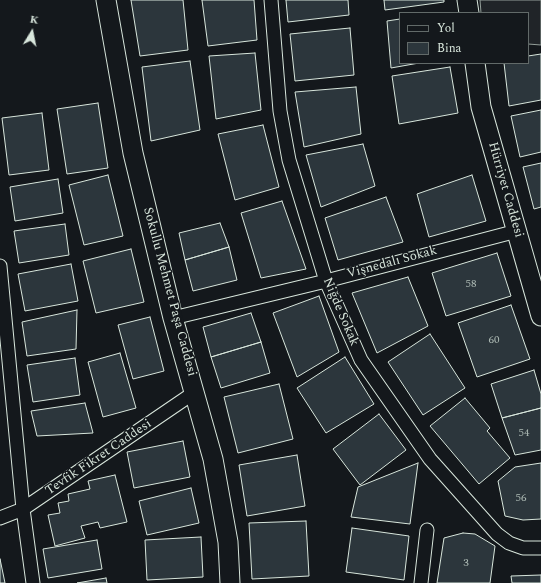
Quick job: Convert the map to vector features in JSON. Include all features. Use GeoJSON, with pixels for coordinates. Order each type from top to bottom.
{"type":"FeatureCollection","features":[{"type":"Feature","properties":{"kind":"main road","name":"Sokullu Mehmet Paşa Caddesi"},"geometry":{"type":"LineString","coordinates":[[106,0],[133,153],[174,318],[214,466],[228,542],[230,583]]}},
{"type":"Feature","properties":{"kind":"main road"},"geometry":{"type":"LineString","coordinates":[[467,0],[469,12]]}},
{"type":"Feature","properties":{"kind":"main road","name":"Hürriyet Caddesi"},"geometry":{"type":"LineString","coordinates":[[475,64],[481,107],[541,316]]}},
{"type":"Feature","properties":{"kind":"street","name":"Niğde Sokak"},"geometry":{"type":"LineString","coordinates":[[271,0],[280,112],[289,160],[326,281],[361,360],[430,459],[496,534],[509,543],[523,548],[541,548]]}},
{"type":"Feature","properties":{"kind":"street","name":"Vişnedalı Sokak"},"geometry":{"type":"LineString","coordinates":[[174,318],[326,281],[517,231]]}},
{"type":"Feature","properties":{"kind":"street"},"geometry":{"type":"LineString","coordinates":[[0,266],[4,360],[33,583]]}},
{"type":"Feature","properties":{"kind":"street","name":"Tevfik Fikret Caddesi"},"geometry":{"type":"LineString","coordinates":[[0,518],[23,509],[195,392]]}},
{"type":"Feature","properties":{"kind":"street"},"geometry":{"type":"LineString","coordinates":[[421,583],[427,530]]}},
{"type":"Feature","properties":{"kind":"shaded area"},"geometry":{"type":"Polygon","coordinates":[[[480,0],[541,0],[541,45],[529,44],[529,12],[481,12],[480,0]]]}},
{"type":"Feature","properties":{"kind":"building"},"geometry":{"type":"Polygon","coordinates":[[[131,0],[183,0],[188,50],[140,56],[131,0]]]}},
{"type":"Feature","properties":{"kind":"building"},"geometry":{"type":"Polygon","coordinates":[[[202,0],[254,0],[257,40],[208,46],[202,0]]]}},
{"type":"Feature","properties":{"kind":"building"},"geometry":{"type":"Polygon","coordinates":[[[286,0],[348,0],[349,15],[288,22],[286,0]]]}},
{"type":"Feature","properties":{"kind":"building"},"geometry":{"type":"Polygon","coordinates":[[[384,0],[444,0],[444,2],[385,10],[384,0]]]}},
{"type":"Feature","properties":{"kind":"building"},"geometry":{"type":"Polygon","coordinates":[[[399,19],[399,64],[413,64],[391,68],[387,21],[399,19]]]}},
{"type":"Feature","properties":{"kind":"building"},"geometry":{"type":"Polygon","coordinates":[[[350,28],[354,75],[295,81],[290,34],[350,28]]]}},
{"type":"Feature","properties":{"kind":"building"},"geometry":{"type":"Polygon","coordinates":[[[255,53],[261,110],[216,119],[209,56],[255,53]]]}},
{"type":"Feature","properties":{"kind":"building"},"geometry":{"type":"Polygon","coordinates":[[[541,54],[541,100],[509,106],[504,64],[529,64],[529,56],[541,54]]]}},
{"type":"Feature","properties":{"kind":"building"},"geometry":{"type":"Polygon","coordinates":[[[190,61],[200,130],[151,141],[142,67],[190,61]]]}},
{"type":"Feature","properties":{"kind":"building"},"geometry":{"type":"Polygon","coordinates":[[[450,67],[458,113],[399,124],[392,76],[450,67]]]}},
{"type":"Feature","properties":{"kind":"building"},"geometry":{"type":"Polygon","coordinates":[[[356,87],[361,134],[304,147],[295,92],[356,87]]]}},
{"type":"Feature","properties":{"kind":"building"},"geometry":{"type":"Polygon","coordinates":[[[98,103],[108,168],[67,174],[57,109],[98,103]]]}},
{"type":"Feature","properties":{"kind":"building"},"geometry":{"type":"Polygon","coordinates":[[[541,110],[541,152],[520,157],[511,116],[541,110]]]}},
{"type":"Feature","properties":{"kind":"building"},"geometry":{"type":"Polygon","coordinates":[[[42,113],[49,170],[9,175],[2,118],[42,113]]]}},
{"type":"Feature","properties":{"kind":"building"},"geometry":{"type":"Polygon","coordinates":[[[263,125],[279,187],[235,200],[218,134],[263,125]]]}},
{"type":"Feature","properties":{"kind":"building"},"geometry":{"type":"Polygon","coordinates":[[[363,144],[375,186],[321,207],[306,155],[363,144]]]}},
{"type":"Feature","properties":{"kind":"building"},"geometry":{"type":"Polygon","coordinates":[[[541,163],[541,207],[534,209],[523,167],[541,163]]]}},
{"type":"Feature","properties":{"kind":"building"},"geometry":{"type":"Polygon","coordinates":[[[108,175],[123,236],[84,245],[69,185],[108,175]]]}},
{"type":"Feature","properties":{"kind":"building"},"geometry":{"type":"Polygon","coordinates":[[[472,175],[486,221],[429,237],[417,194],[472,175]]]}},
{"type":"Feature","properties":{"kind":"building"},"geometry":{"type":"Polygon","coordinates":[[[58,179],[63,213],[15,221],[10,187],[58,179]]]}},
{"type":"Feature","properties":{"kind":"building"},"geometry":{"type":"Polygon","coordinates":[[[386,197],[403,242],[338,260],[325,218],[386,197]]]}},
{"type":"Feature","properties":{"kind":"building"},"geometry":{"type":"Polygon","coordinates":[[[282,201],[306,269],[261,278],[241,213],[282,201]]]}},
{"type":"Feature","properties":{"kind":"building"},"geometry":{"type":"Polygon","coordinates":[[[220,223],[229,247],[185,260],[179,233],[220,223]]]}},
{"type":"Feature","properties":{"kind":"building"},"geometry":{"type":"Polygon","coordinates":[[[65,224],[69,255],[19,263],[14,231],[65,224]]]}},
{"type":"Feature","properties":{"kind":"building"},"geometry":{"type":"Polygon","coordinates":[[[229,247],[237,280],[193,291],[185,260],[229,247]]]}},
{"type":"Feature","properties":{"kind":"building"},"geometry":{"type":"Polygon","coordinates":[[[131,249],[144,302],[96,313],[83,261],[131,249]]]}},
{"type":"Feature","properties":{"kind":"building"},"geometry":{"type":"Polygon","coordinates":[[[497,253],[511,296],[446,316],[432,273],[497,253]]]}},
{"type":"Feature","properties":{"kind":"building"},"geometry":{"type":"Polygon","coordinates":[[[71,264],[78,301],[25,311],[18,274],[71,264]]]}},
{"type":"Feature","properties":{"kind":"building"},"geometry":{"type":"Polygon","coordinates":[[[408,277],[428,326],[377,353],[352,293],[408,277]]]}},
{"type":"Feature","properties":{"kind":"building"},"geometry":{"type":"Polygon","coordinates":[[[319,296],[339,352],[297,377],[273,313],[319,296]]]}},
{"type":"Feature","properties":{"kind":"building"},"geometry":{"type":"Polygon","coordinates":[[[511,305],[530,359],[477,377],[458,323],[511,305]]]}},
{"type":"Feature","properties":{"kind":"building"},"geometry":{"type":"Polygon","coordinates":[[[77,310],[76,349],[27,356],[22,322],[77,310]]]}},
{"type":"Feature","properties":{"kind":"building"},"geometry":{"type":"Polygon","coordinates":[[[251,313],[261,342],[211,357],[203,327],[251,313]]]}},
{"type":"Feature","properties":{"kind":"building"},"geometry":{"type":"Polygon","coordinates":[[[150,317],[164,371],[133,379],[118,325],[150,317]]]}},
{"type":"Feature","properties":{"kind":"building"},"geometry":{"type":"Polygon","coordinates":[[[430,334],[465,388],[423,415],[388,362],[430,334]]]}},
{"type":"Feature","properties":{"kind":"building"},"geometry":{"type":"Polygon","coordinates":[[[261,342],[270,373],[221,388],[211,357],[261,342]]]}},
{"type":"Feature","properties":{"kind":"building"},"geometry":{"type":"Polygon","coordinates":[[[120,353],[136,408],[103,417],[88,362],[120,353]]]}},
{"type":"Feature","properties":{"kind":"building"},"geometry":{"type":"Polygon","coordinates":[[[345,357],[374,404],[326,433],[297,388],[345,357]]]}},
{"type":"Feature","properties":{"kind":"building"},"geometry":{"type":"Polygon","coordinates":[[[75,358],[80,395],[33,402],[27,365],[75,358]]]}},
{"type":"Feature","properties":{"kind":"building"},"geometry":{"type":"Polygon","coordinates":[[[534,370],[541,394],[541,408],[502,418],[491,384],[534,370]]]}},
{"type":"Feature","properties":{"kind":"building"},"geometry":{"type":"Polygon","coordinates":[[[279,384],[293,439],[238,453],[224,397],[279,384]]]}},
{"type":"Feature","properties":{"kind":"building"},"geometry":{"type":"Polygon","coordinates":[[[465,398],[490,428],[487,431],[510,458],[479,484],[430,426],[465,398]]]}},
{"type":"Feature","properties":{"kind":"building"},"geometry":{"type":"Polygon","coordinates":[[[85,403],[93,433],[37,436],[31,411],[85,403]]]}},
{"type":"Feature","properties":{"kind":"building"},"geometry":{"type":"Polygon","coordinates":[[[541,408],[541,450],[515,455],[502,418],[541,408]]]}},
{"type":"Feature","properties":{"kind":"building"},"geometry":{"type":"Polygon","coordinates":[[[379,414],[406,450],[360,485],[333,449],[379,414]]]}},
{"type":"Feature","properties":{"kind":"building"},"geometry":{"type":"Polygon","coordinates":[[[183,441],[190,477],[134,488],[127,452],[183,441]]]}},
{"type":"Feature","properties":{"kind":"building"},"geometry":{"type":"Polygon","coordinates":[[[297,455],[305,506],[247,516],[239,465],[297,455]]]}},
{"type":"Feature","properties":{"kind":"building"},"geometry":{"type":"Polygon","coordinates":[[[418,463],[410,524],[351,517],[358,487],[418,463]]]}},
{"type":"Feature","properties":{"kind":"building"},"geometry":{"type":"Polygon","coordinates":[[[541,463],[541,519],[523,520],[505,516],[498,481],[515,467],[541,463]]]}},
{"type":"Feature","properties":{"kind":"building"},"geometry":{"type":"Polygon","coordinates":[[[115,475],[127,522],[100,528],[98,522],[81,526],[85,538],[55,546],[48,515],[60,513],[58,503],[69,501],[68,494],[90,489],[88,481],[115,475]]]}},
{"type":"Feature","properties":{"kind":"building"},"geometry":{"type":"Polygon","coordinates":[[[191,488],[199,523],[147,535],[139,501],[191,488]]]}},
{"type":"Feature","properties":{"kind":"building"},"geometry":{"type":"Polygon","coordinates":[[[306,521],[309,576],[252,579],[249,523],[306,521]]]}},
{"type":"Feature","properties":{"kind":"building"},"geometry":{"type":"Polygon","coordinates":[[[352,528],[409,536],[404,580],[346,572],[352,528]]]}},
{"type":"Feature","properties":{"kind":"building"},"geometry":{"type":"Polygon","coordinates":[[[463,533],[475,534],[495,546],[490,583],[437,583],[444,538],[463,533]]]}},
{"type":"Feature","properties":{"kind":"building"},"geometry":{"type":"Polygon","coordinates":[[[201,537],[203,577],[147,580],[145,540],[201,537]]]}},
{"type":"Feature","properties":{"kind":"building"},"geometry":{"type":"Polygon","coordinates":[[[97,540],[102,569],[48,578],[43,549],[97,540]]]}},
{"type":"Feature","properties":{"kind":"building"},"geometry":{"type":"Polygon","coordinates":[[[0,559],[5,583],[0,583],[0,559]]]}},
{"type":"Feature","properties":{"kind":"building"},"geometry":{"type":"Polygon","coordinates":[[[541,575],[541,583],[512,583],[511,576],[541,575]]]}},
{"type":"Feature","properties":{"kind":"building"},"geometry":{"type":"Polygon","coordinates":[[[106,578],[107,583],[77,583],[106,578]]]}}]}
